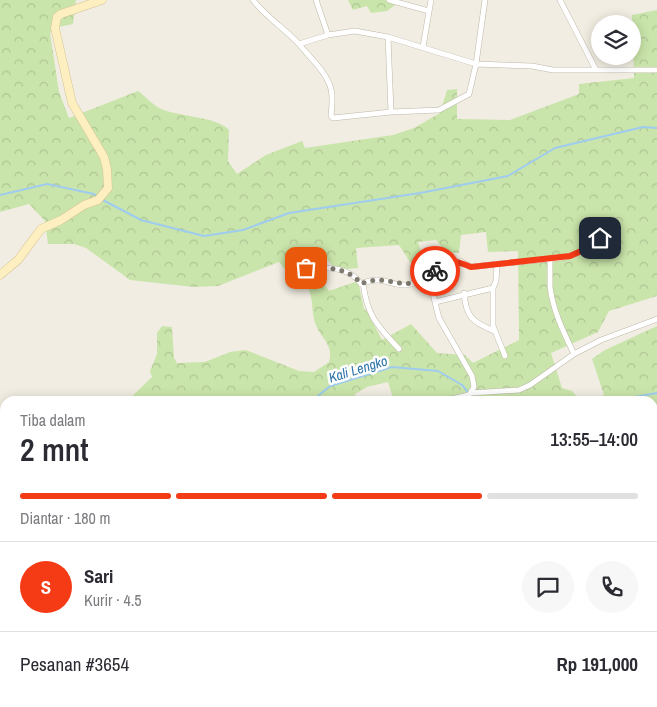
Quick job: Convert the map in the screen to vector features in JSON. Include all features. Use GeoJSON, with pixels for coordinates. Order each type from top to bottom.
{"type":"FeatureCollection","features":[{"type":"Feature","properties":{"kind":"street"},"geometry":{"type":"LineString","coordinates":[[0,276],[18,260],[41,229],[61,220],[100,197],[108,188],[104,157],[72,103],[55,28],[57,18],[61,14],[103,0]]}},
{"type":"Feature","properties":{"kind":"street"},"geometry":{"type":"LineString","coordinates":[[252,0],[299,44],[321,71],[330,85],[332,118],[392,112],[439,110],[466,97],[470,93],[476,64],[485,0]]}},
{"type":"Feature","properties":{"kind":"street"},"geometry":{"type":"LineString","coordinates":[[316,0],[328,35]]}},
{"type":"Feature","properties":{"kind":"street"},"geometry":{"type":"LineString","coordinates":[[389,0],[430,11]]}},
{"type":"Feature","properties":{"kind":"street"},"geometry":{"type":"LineString","coordinates":[[423,47],[431,0]]}},
{"type":"Feature","properties":{"kind":"street"},"geometry":{"type":"LineString","coordinates":[[560,0],[596,68]]}},
{"type":"Feature","properties":{"kind":"street"},"geometry":{"type":"LineString","coordinates":[[299,44],[328,35],[356,31],[388,37],[476,64],[532,66],[553,70],[596,68],[657,70]]}},
{"type":"Feature","properties":{"kind":"street"},"geometry":{"type":"LineString","coordinates":[[388,37],[392,112]]}},
{"type":"Feature","properties":{"kind":"street"},"geometry":{"type":"LineString","coordinates":[[293,271],[321,267],[332,268],[354,276],[361,284],[373,279],[380,279],[405,285],[428,278],[444,264],[453,260],[460,261],[471,267],[562,258],[577,254],[600,238]]}},
{"type":"Feature","properties":{"kind":"street"},"geometry":{"type":"LineString","coordinates":[[550,259],[550,287],[554,306],[560,326],[574,354]]}},
{"type":"Feature","properties":{"kind":"street"},"geometry":{"type":"LineString","coordinates":[[497,264],[496,281],[493,288],[494,331],[505,356]]}},
{"type":"Feature","properties":{"kind":"street"},"geometry":{"type":"LineString","coordinates":[[428,278],[435,295],[435,302],[443,327],[472,376],[474,387],[470,394]]}},
{"type":"Feature","properties":{"kind":"street"},"geometry":{"type":"LineString","coordinates":[[363,283],[368,308],[374,320],[382,332],[399,349]]}},
{"type":"Feature","properties":{"kind":"street"},"geometry":{"type":"LineString","coordinates":[[435,302],[464,293],[493,288]]}},
{"type":"Feature","properties":{"kind":"street"},"geometry":{"type":"LineString","coordinates":[[464,293],[466,310],[471,318],[494,331]]}},
{"type":"Feature","properties":{"kind":"street"},"geometry":{"type":"LineString","coordinates":[[462,396],[519,390],[530,385],[574,354],[602,340],[657,319]]}},
{"type":"Feature","properties":{"kind":"green space"},"geometry":{"type":"Polygon","coordinates":[[[0,0],[76,0],[73,24],[59,27],[50,33],[59,92],[69,118],[138,91],[159,108],[216,122],[229,130],[228,161],[237,174],[266,155],[302,141],[305,148],[393,135],[414,128],[440,113],[447,90],[457,89],[457,119],[510,120],[579,94],[579,84],[634,78],[634,65],[641,65],[641,15],[632,15],[657,10],[657,296],[609,311],[598,332],[551,353],[562,388],[572,391],[576,396],[392,396],[388,382],[367,387],[355,394],[356,396],[132,396],[152,377],[150,371],[157,354],[157,333],[162,326],[172,327],[174,358],[177,363],[205,362],[230,352],[246,350],[299,371],[314,372],[329,362],[330,351],[315,323],[309,289],[279,262],[218,286],[194,287],[130,280],[86,248],[74,244],[48,244],[45,221],[29,204],[0,212],[0,0]],[[486,232],[461,235],[459,253],[446,252],[436,240],[418,242],[425,263],[414,268],[399,245],[356,248],[358,268],[336,270],[322,253],[308,262],[329,291],[358,281],[364,309],[367,311],[382,340],[411,324],[437,353],[465,355],[473,363],[519,340],[518,251],[488,252],[486,232]]]}},
{"type":"Feature","properties":{"kind":"green space"},"geometry":{"type":"Polygon","coordinates":[[[348,0],[402,0],[387,11],[371,13],[367,6],[353,10],[348,0]]]}},
{"type":"Feature","properties":{"kind":"green space"},"geometry":{"type":"Polygon","coordinates":[[[657,326],[657,396],[600,396],[604,395],[592,359],[605,350],[657,326]]]}},
{"type":"Feature","properties":{"kind":"waterway"},"geometry":{"type":"LineString","coordinates":[[101,199],[141,220],[204,236],[243,230],[289,213],[420,193],[508,176],[555,148],[643,127],[657,128]]}},
{"type":"Feature","properties":{"kind":"waterway"},"geometry":{"type":"LineString","coordinates":[[0,195],[47,184],[97,196]]}},
{"type":"Feature","properties":{"kind":"waterway","name":"Kali Lengko"},"geometry":{"type":"LineString","coordinates":[[318,396],[330,386],[392,367],[438,371],[462,385],[468,392]]}},
{"type":"Feature","properties":{"kind":"waterway","name":"Kali Lengko"},"geometry":{"type":"LineString","coordinates":[[640,396],[657,393]]}},
{"type":"Feature","properties":{"kind":"way so far"},"geometry":{"type":"LineString","coordinates":[[306,268],[332,268],[354,276],[361,284],[373,279],[380,279],[405,285],[428,278],[435,271]]}},
{"type":"Feature","properties":{"kind":"route"},"geometry":{"type":"LineString","coordinates":[[435,271],[453,260],[460,261],[471,267],[562,258],[577,254],[600,238]]}}]}
